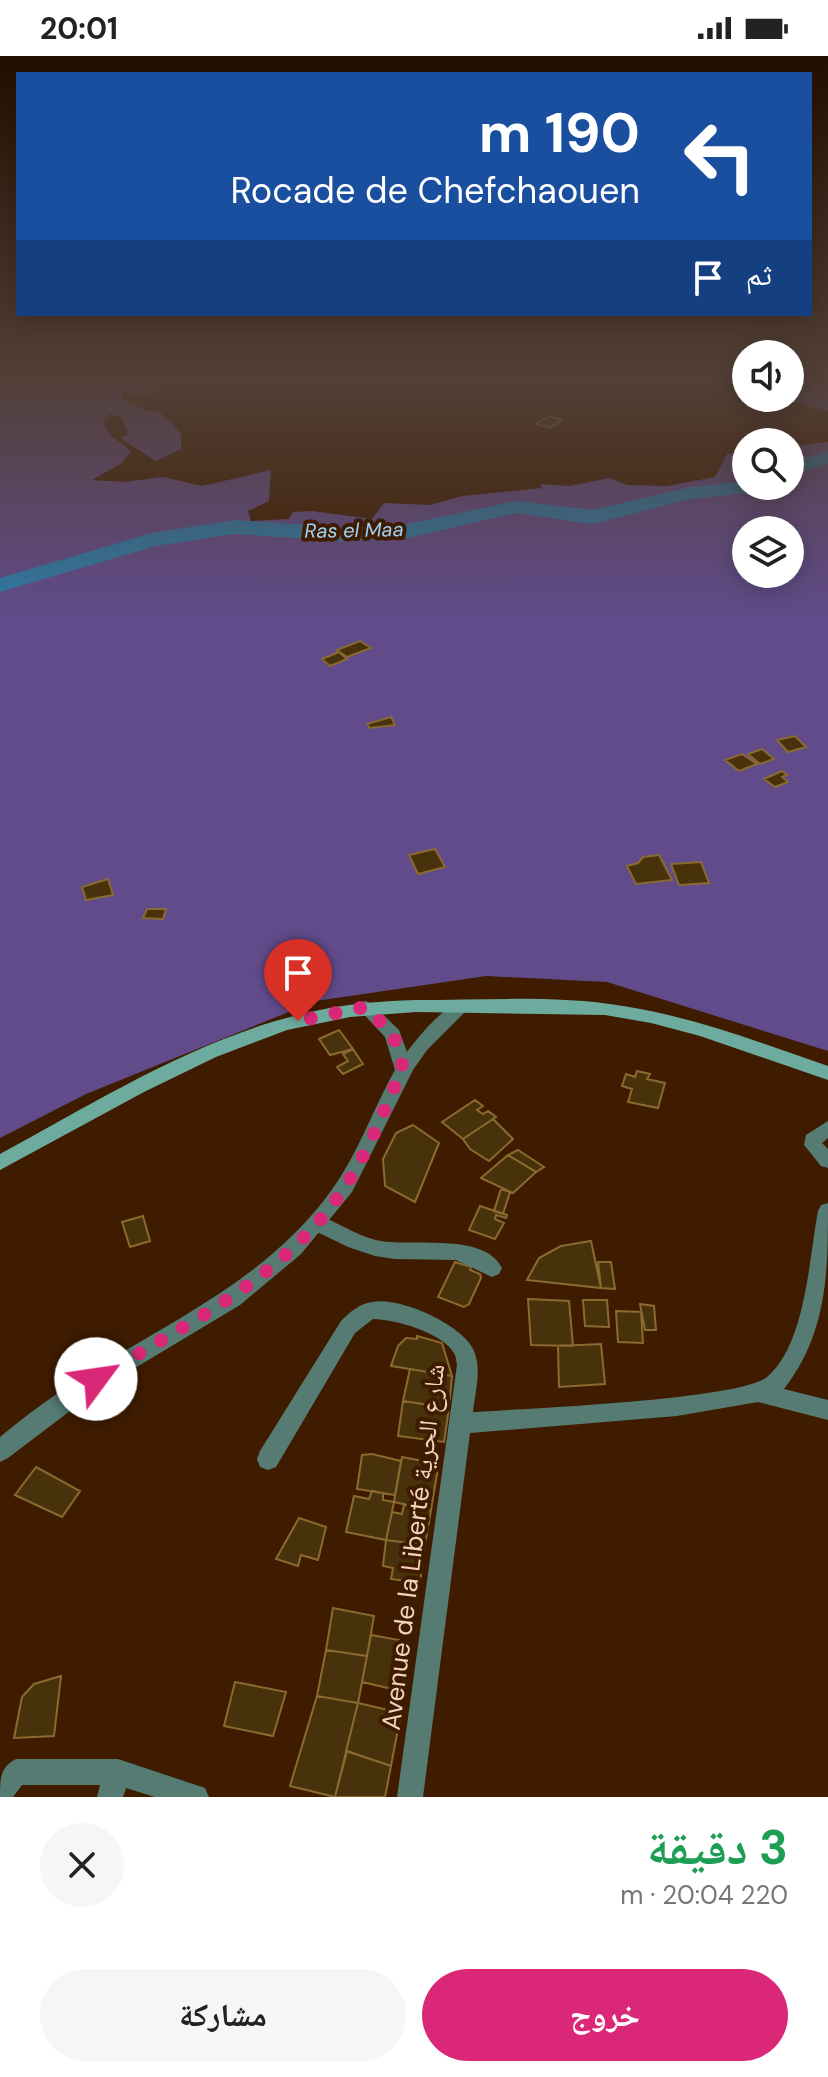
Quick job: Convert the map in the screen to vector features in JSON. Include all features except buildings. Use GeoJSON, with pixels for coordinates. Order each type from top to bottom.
{"type":"FeatureCollection","features":[{"type":"Feature","properties":{"kind":"main road"},"geometry":{"type":"LineString","coordinates":[[0,1163],[133,1091],[250,1037],[315,1016],[365,1007],[550,1005],[627,1012],[759,1048],[828,1073]]}},
{"type":"Feature","properties":{"kind":"street"},"geometry":{"type":"LineString","coordinates":[[365,1007],[393,1034],[403,1068]]}},
{"type":"Feature","properties":{"kind":"street"},"geometry":{"type":"LineString","coordinates":[[0,1451],[51,1408],[196,1322],[257,1281],[318,1223],[351,1177],[403,1068],[432,1029],[462,1007]]}},
{"type":"Feature","properties":{"kind":"street"},"geometry":{"type":"LineString","coordinates":[[828,1128],[813,1140],[813,1145],[828,1161]]}},
{"type":"Feature","properties":{"kind":"street"},"geometry":{"type":"LineString","coordinates":[[763,1394],[784,1372],[805,1331],[828,1211]]}},
{"type":"Feature","properties":{"kind":"street"},"geometry":{"type":"LineString","coordinates":[[318,1223],[371,1248],[397,1251],[449,1248],[477,1257],[492,1268]]}},
{"type":"Feature","properties":{"kind":"street","name":"Avenue de la Liberté شارع الحرية"},"geometry":{"type":"LineString","coordinates":[[268,1459],[348,1327],[366,1312],[377,1309],[436,1328],[463,1348],[468,1365],[410,1797]]}},
{"type":"Feature","properties":{"kind":"street"},"geometry":{"type":"LineString","coordinates":[[460,1423],[679,1406],[763,1394],[828,1410]]}},
{"type":"Feature","properties":{"kind":"street"},"geometry":{"type":"LineString","coordinates":[[0,1792],[16,1772],[114,1785],[167,1785],[196,1797]]}},
{"type":"Feature","properties":{"kind":"shaded area"},"geometry":{"type":"Polygon","coordinates":[[[0,454],[129,454],[122,463],[92,480],[124,482],[163,477],[202,486],[271,470],[269,501],[248,511],[251,521],[289,519],[293,512],[312,511],[372,519],[384,503],[430,505],[462,496],[542,488],[540,484],[570,486],[609,478],[627,485],[667,486],[715,477],[727,454],[732,454],[732,500],[804,500],[804,454],[828,454],[828,1051],[607,982],[486,976],[316,1001],[86,1094],[0,1138],[0,454]]]}},
{"type":"Feature","properties":{"kind":"shaded area"},"geometry":{"type":"Polygon","coordinates":[[[145,454],[170,454],[156,461],[145,454]]]}},
{"type":"Feature","properties":{"kind":"waterway","name":"Ras el Maa"},"geometry":{"type":"LineString","coordinates":[[804,463],[828,457]]}},
{"type":"Feature","properties":{"kind":"waterway","name":"Ras el Maa"},"geometry":{"type":"LineString","coordinates":[[0,585],[152,540],[234,527],[337,534],[407,531],[516,507],[593,517],[690,493],[732,489]]}},
{"type":"Feature","properties":{"kind":"route"},"geometry":{"type":"LineString","coordinates":[[96,1379],[196,1322],[257,1281],[318,1223],[351,1177],[403,1068],[393,1034],[382,1020],[365,1007],[298,1021]]}}]}
